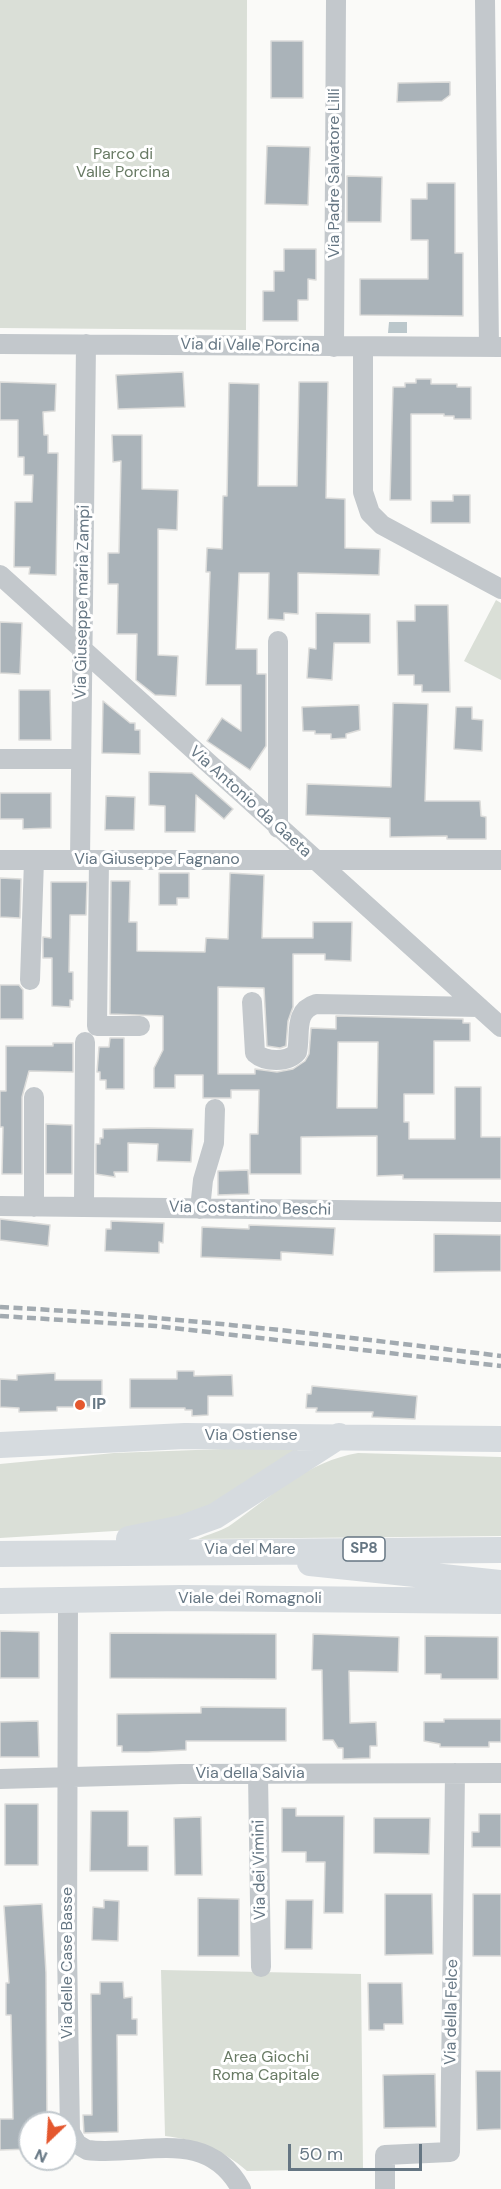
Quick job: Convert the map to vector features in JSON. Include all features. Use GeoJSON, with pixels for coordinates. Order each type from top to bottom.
{"type":"FeatureCollection","features":[{"type":"Feature","properties":{"kind":"main road"},"geometry":{"type":"LineString","coordinates":[[6,1553],[126,1540],[192,1525],[223,1511],[339,1436]]}},
{"type":"Feature","properties":{"kind":"main road","name":"Via Ostiense"},"geometry":{"type":"LineString","coordinates":[[1,1446],[161,1437],[501,1438]]}},
{"type":"Feature","properties":{"kind":"main road"},"geometry":{"type":"LineString","coordinates":[[227,1550],[321,1565],[501,1583]]}},
{"type":"Feature","properties":{"kind":"main road","name":"Via del Mare"},"geometry":{"type":"LineString","coordinates":[[6,1553],[501,1550]]}},
{"type":"Feature","properties":{"kind":"main road","name":"Viale dei Romagnoli"},"geometry":{"type":"LineString","coordinates":[[0,1601],[68,1599],[501,1601]]}},
{"type":"Feature","properties":{"kind":"street","name":"Via Padre Salvatore Lilli"},"geometry":{"type":"LineString","coordinates":[[334,347],[336,0]]}},
{"type":"Feature","properties":{"kind":"street"},"geometry":{"type":"LineString","coordinates":[[485,0],[495,347]]}},
{"type":"Feature","properties":{"kind":"street","name":"Via di Valle Porcina"},"geometry":{"type":"LineString","coordinates":[[0,344],[495,347]]}},
{"type":"Feature","properties":{"kind":"street","name":"Via Giuseppe maria Zampi"},"geometry":{"type":"LineString","coordinates":[[86,344],[81,759],[89,860],[97,1026],[140,1026]]}},
{"type":"Feature","properties":{"kind":"street"},"geometry":{"type":"LineString","coordinates":[[363,347],[363,492],[369,513],[390,530],[501,589]]}},
{"type":"Feature","properties":{"kind":"street","name":"Via Antonio da Gaeta"},"geometry":{"type":"LineString","coordinates":[[0,575],[82,652],[501,1027]]}},
{"type":"Feature","properties":{"kind":"street"},"geometry":{"type":"LineString","coordinates":[[278,641],[278,828]]}},
{"type":"Feature","properties":{"kind":"street"},"geometry":{"type":"LineString","coordinates":[[0,759],[81,759]]}},
{"type":"Feature","properties":{"kind":"street","name":"Via Giuseppe Fagnano"},"geometry":{"type":"LineString","coordinates":[[0,860],[501,860]]}},
{"type":"Feature","properties":{"kind":"street"},"geometry":{"type":"LineString","coordinates":[[30,980],[34,860]]}},
{"type":"Feature","properties":{"kind":"street"},"geometry":{"type":"LineString","coordinates":[[252,1002],[253,1048],[258,1056],[286,1060],[295,1056],[298,1047],[300,1018],[305,1009],[316,1004],[479,1007]]}},
{"type":"Feature","properties":{"kind":"street"},"geometry":{"type":"LineString","coordinates":[[84,1207],[85,1042]]}},
{"type":"Feature","properties":{"kind":"street"},"geometry":{"type":"LineString","coordinates":[[34,1097],[34,1207]]}},
{"type":"Feature","properties":{"kind":"street"},"geometry":{"type":"LineString","coordinates":[[200,1209],[203,1180],[214,1143],[216,1109]]}},
{"type":"Feature","properties":{"kind":"street","name":"Via Costantino Beschi"},"geometry":{"type":"LineString","coordinates":[[0,1206],[501,1212]]}},
{"type":"Feature","properties":{"kind":"street","name":"Via delle Case Basse"},"geometry":{"type":"LineString","coordinates":[[68,1599],[68,2020],[69,2126],[72,2139],[82,2147],[92,2150],[178,2148],[195,2151],[223,2166],[241,2189]]}},
{"type":"Feature","properties":{"kind":"street","name":"Via della Felce"},"geometry":{"type":"LineString","coordinates":[[385,2189],[385,2155],[450,2152],[455,1773]]}},
{"type":"Feature","properties":{"kind":"street","name":"Via della Salvia"},"geometry":{"type":"LineString","coordinates":[[0,1779],[258,1774],[501,1773]]}},
{"type":"Feature","properties":{"kind":"street","name":"Via dei Vimini"},"geometry":{"type":"LineString","coordinates":[[258,1774],[261,1967]]}},
{"type":"Feature","properties":{"kind":"green space","name":"Parco di Valle Porcina"},"geometry":{"type":"Polygon","coordinates":[[[0,0],[247,0],[246,330],[0,328],[0,0]]]}},
{"type":"Feature","properties":{"kind":"green space"},"geometry":{"type":"Polygon","coordinates":[[[496,600],[501,603],[501,680],[464,661],[496,600]]]}},
{"type":"Feature","properties":{"kind":"green space"},"geometry":{"type":"Polygon","coordinates":[[[304,1446],[203,1515],[131,1530],[0,1538],[0,1464],[114,1453],[304,1446]]]}},
{"type":"Feature","properties":{"kind":"green space"},"geometry":{"type":"Polygon","coordinates":[[[358,1453],[501,1457],[501,1536],[198,1539],[220,1531],[307,1472],[340,1457],[358,1453]]]}},
{"type":"Feature","properties":{"kind":"green space","name":"Area Giochi Roma Capitale"},"geometry":{"type":"Polygon","coordinates":[[[161,1970],[361,1974],[363,2169],[247,2171],[219,2151],[188,2140],[165,2136],[161,1970]]]}},
{"type":"Feature","properties":{"kind":"shaded area"},"geometry":{"type":"Polygon","coordinates":[[[389,322],[407,322],[407,333],[388,333],[389,322]]]}},
{"type":"Feature","properties":{"kind":"building"},"geometry":{"type":"Polygon","coordinates":[[[271,41],[303,41],[303,98],[271,98],[271,41]]]}},
{"type":"Feature","properties":{"kind":"building"},"geometry":{"type":"Polygon","coordinates":[[[450,82],[450,95],[442,101],[397,102],[398,83],[450,82]]]}},
{"type":"Feature","properties":{"kind":"building"},"geometry":{"type":"Polygon","coordinates":[[[267,146],[310,147],[308,205],[265,204],[267,146]]]}},
{"type":"Feature","properties":{"kind":"building"},"geometry":{"type":"Polygon","coordinates":[[[347,176],[382,177],[381,222],[347,222],[347,176]]]}},
{"type":"Feature","properties":{"kind":"building"},"geometry":{"type":"Polygon","coordinates":[[[427,183],[455,183],[455,253],[463,253],[463,316],[360,315],[360,279],[428,279],[428,240],[411,240],[411,199],[427,199],[427,183]]]}},
{"type":"Feature","properties":{"kind":"building"},"geometry":{"type":"Polygon","coordinates":[[[284,249],[316,249],[316,280],[308,279],[308,300],[298,300],[298,321],[263,321],[263,291],[274,291],[274,271],[284,271],[284,249]]]}},
{"type":"Feature","properties":{"kind":"building"},"geometry":{"type":"Polygon","coordinates":[[[183,372],[185,407],[118,409],[116,375],[183,372]]]}},
{"type":"Feature","properties":{"kind":"building"},"geometry":{"type":"Polygon","coordinates":[[[416,379],[431,379],[431,384],[457,384],[457,387],[471,387],[471,419],[454,419],[454,416],[444,416],[444,414],[411,414],[411,500],[390,500],[393,387],[405,387],[405,383],[416,383],[416,379]]]}},
{"type":"Feature","properties":{"kind":"building"},"geometry":{"type":"Polygon","coordinates":[[[0,382],[56,384],[55,411],[43,412],[44,435],[48,435],[48,453],[58,453],[56,575],[29,574],[30,567],[14,567],[15,502],[32,502],[33,475],[24,475],[24,457],[18,457],[18,420],[0,420],[0,382]]]}},
{"type":"Feature","properties":{"kind":"building"},"geometry":{"type":"Polygon","coordinates":[[[299,382],[328,382],[326,498],[345,499],[345,548],[380,549],[379,575],[298,573],[298,614],[284,613],[284,620],[268,619],[269,573],[239,573],[236,649],[257,649],[257,674],[266,674],[266,746],[250,770],[207,741],[222,718],[241,731],[241,685],[206,685],[210,572],[206,572],[207,548],[222,549],[223,496],[227,496],[229,383],[259,384],[258,486],[297,486],[299,382]]]}},
{"type":"Feature","properties":{"kind":"building"},"geometry":{"type":"Polygon","coordinates":[[[112,435],[142,435],[142,489],[178,490],[177,530],[158,529],[158,655],[178,656],[176,696],[155,695],[136,680],[137,634],[117,634],[118,584],[108,584],[108,553],[119,553],[121,461],[113,462],[112,435]]]}},
{"type":"Feature","properties":{"kind":"building"},"geometry":{"type":"Polygon","coordinates":[[[453,495],[470,495],[470,523],[431,523],[431,501],[453,501],[453,495]]]}},
{"type":"Feature","properties":{"kind":"building"},"geometry":{"type":"Polygon","coordinates":[[[415,605],[448,605],[450,692],[422,692],[422,685],[414,685],[414,675],[398,675],[397,621],[415,621],[415,605]]]}},
{"type":"Feature","properties":{"kind":"building"},"geometry":{"type":"Polygon","coordinates":[[[316,613],[370,614],[370,643],[334,643],[332,680],[307,678],[309,648],[316,649],[316,613]]]}},
{"type":"Feature","properties":{"kind":"building"},"geometry":{"type":"Polygon","coordinates":[[[0,622],[22,623],[20,674],[0,673],[0,622]]]}},
{"type":"Feature","properties":{"kind":"building"},"geometry":{"type":"Polygon","coordinates":[[[19,690],[50,690],[51,740],[19,740],[19,690]]]}},
{"type":"Feature","properties":{"kind":"building"},"geometry":{"type":"Polygon","coordinates":[[[103,701],[130,723],[135,723],[135,730],[140,730],[140,754],[102,753],[103,701]]]}},
{"type":"Feature","properties":{"kind":"building"},"geometry":{"type":"Polygon","coordinates":[[[393,703],[428,704],[425,801],[480,801],[481,816],[486,817],[486,839],[447,839],[447,836],[390,837],[390,818],[306,815],[307,784],[391,787],[393,703]]]}},
{"type":"Feature","properties":{"kind":"building"},"geometry":{"type":"Polygon","coordinates":[[[359,705],[360,730],[346,734],[346,738],[331,739],[331,734],[303,731],[302,707],[359,705]]]}},
{"type":"Feature","properties":{"kind":"building"},"geometry":{"type":"Polygon","coordinates":[[[456,707],[472,707],[472,719],[483,720],[482,751],[454,749],[456,707]]]}},
{"type":"Feature","properties":{"kind":"building"},"geometry":{"type":"Polygon","coordinates":[[[149,772],[192,773],[233,809],[224,819],[196,795],[195,832],[165,832],[165,806],[149,805],[149,772]]]}},
{"type":"Feature","properties":{"kind":"building"},"geometry":{"type":"Polygon","coordinates":[[[0,793],[51,793],[51,828],[23,829],[23,819],[0,819],[0,793]]]}},
{"type":"Feature","properties":{"kind":"building"},"geometry":{"type":"Polygon","coordinates":[[[106,796],[135,797],[134,830],[105,830],[106,796]]]}},
{"type":"Feature","properties":{"kind":"building"},"geometry":{"type":"Polygon","coordinates":[[[159,873],[189,873],[189,898],[177,898],[177,905],[159,905],[159,873]]]}},
{"type":"Feature","properties":{"kind":"building"},"geometry":{"type":"Polygon","coordinates":[[[230,873],[264,875],[262,938],[313,938],[313,922],[352,922],[351,961],[325,960],[325,954],[293,954],[293,1007],[288,1021],[286,1046],[280,1048],[267,1046],[264,988],[218,987],[218,1074],[255,1074],[255,1069],[277,1072],[293,1069],[305,1061],[309,1054],[311,1028],[336,1029],[336,1016],[463,1019],[463,1023],[470,1023],[470,1041],[434,1041],[434,1094],[404,1094],[404,1122],[409,1122],[409,1139],[455,1139],[455,1087],[481,1087],[481,1137],[501,1137],[501,1179],[403,1179],[403,1175],[377,1176],[377,1136],[301,1137],[301,1174],[250,1174],[250,1134],[258,1134],[259,1090],[231,1090],[231,1098],[203,1098],[203,1075],[175,1075],[175,1088],[154,1088],[154,1068],[163,1050],[163,1016],[110,1014],[111,881],[130,881],[129,922],[137,922],[137,951],[205,952],[206,938],[228,939],[230,873]],[[338,1042],[337,1108],[377,1108],[378,1042],[338,1042]]]}},
{"type":"Feature","properties":{"kind":"building"},"geometry":{"type":"Polygon","coordinates":[[[0,878],[21,879],[20,918],[0,917],[0,878]]]}},
{"type":"Feature","properties":{"kind":"building"},"geometry":{"type":"Polygon","coordinates":[[[51,882],[87,882],[86,915],[70,915],[69,972],[73,972],[73,1000],[70,1000],[70,1007],[52,1006],[52,958],[43,958],[43,937],[51,938],[51,882]]]}},
{"type":"Feature","properties":{"kind":"building"},"geometry":{"type":"Polygon","coordinates":[[[0,985],[19,985],[23,990],[23,1019],[0,1019],[0,985]]]}},
{"type":"Feature","properties":{"kind":"building"},"geometry":{"type":"Polygon","coordinates":[[[110,1038],[124,1038],[124,1089],[106,1089],[106,1080],[100,1080],[100,1072],[97,1072],[99,1047],[109,1047],[110,1038]]]}},
{"type":"Feature","properties":{"kind":"building"},"geometry":{"type":"Polygon","coordinates":[[[53,1043],[73,1043],[73,1072],[29,1071],[22,1097],[22,1174],[2,1174],[3,1127],[0,1127],[0,1091],[6,1091],[6,1046],[53,1046],[53,1043]]]}},
{"type":"Feature","properties":{"kind":"building"},"geometry":{"type":"Polygon","coordinates":[[[46,1124],[72,1125],[72,1174],[46,1174],[46,1124]]]}},
{"type":"Feature","properties":{"kind":"building"},"geometry":{"type":"Polygon","coordinates":[[[103,1129],[193,1129],[191,1162],[157,1161],[158,1144],[128,1143],[128,1172],[114,1172],[115,1177],[96,1174],[96,1144],[100,1144],[100,1138],[103,1138],[103,1129]]]}},
{"type":"Feature","properties":{"kind":"building"},"geometry":{"type":"Polygon","coordinates":[[[248,1170],[249,1194],[218,1195],[218,1171],[248,1170]]]}},
{"type":"Feature","properties":{"kind":"building"},"geometry":{"type":"Polygon","coordinates":[[[0,1219],[50,1225],[48,1246],[0,1240],[0,1219]]]}},
{"type":"Feature","properties":{"kind":"building"},"geometry":{"type":"Polygon","coordinates":[[[111,1221],[164,1223],[163,1243],[159,1242],[159,1253],[105,1251],[106,1229],[111,1229],[111,1221]]]}},
{"type":"Feature","properties":{"kind":"building"},"geometry":{"type":"Polygon","coordinates":[[[249,1225],[335,1228],[333,1255],[281,1252],[281,1260],[201,1257],[202,1227],[249,1229],[249,1225]]]}},
{"type":"Feature","properties":{"kind":"building"},"geometry":{"type":"Polygon","coordinates":[[[434,1234],[501,1235],[501,1271],[434,1272],[434,1234]]]}},
{"type":"Feature","properties":{"kind":"building"},"geometry":{"type":"Polygon","coordinates":[[[177,1371],[194,1371],[194,1376],[232,1375],[233,1396],[208,1396],[208,1415],[192,1416],[192,1410],[185,1410],[185,1408],[130,1408],[130,1379],[177,1379],[177,1371]]]}},
{"type":"Feature","properties":{"kind":"building"},"geometry":{"type":"Polygon","coordinates":[[[55,1373],[55,1380],[102,1380],[102,1407],[57,1407],[57,1411],[19,1412],[19,1408],[0,1407],[0,1379],[17,1380],[17,1375],[55,1373]]]}},
{"type":"Feature","properties":{"kind":"building"},"geometry":{"type":"Polygon","coordinates":[[[312,1386],[417,1396],[415,1419],[372,1417],[373,1412],[316,1412],[317,1408],[306,1408],[307,1394],[311,1394],[312,1386]]]}},
{"type":"Feature","properties":{"kind":"building"},"geometry":{"type":"Polygon","coordinates":[[[0,1631],[39,1632],[39,1678],[0,1678],[0,1631]]]}},
{"type":"Feature","properties":{"kind":"building"},"geometry":{"type":"Polygon","coordinates":[[[110,1633],[276,1634],[276,1679],[110,1678],[110,1633]]]}},
{"type":"Feature","properties":{"kind":"building"},"geometry":{"type":"Polygon","coordinates":[[[313,1634],[399,1637],[398,1672],[349,1671],[350,1723],[376,1722],[377,1746],[370,1746],[370,1758],[343,1759],[343,1748],[338,1748],[333,1740],[323,1740],[322,1670],[312,1670],[313,1634]]]}},
{"type":"Feature","properties":{"kind":"building"},"geometry":{"type":"Polygon","coordinates":[[[425,1636],[498,1637],[498,1679],[441,1679],[441,1674],[425,1674],[425,1636]]]}},
{"type":"Feature","properties":{"kind":"building"},"geometry":{"type":"Polygon","coordinates":[[[201,1707],[286,1708],[286,1741],[186,1741],[186,1750],[148,1752],[122,1752],[122,1746],[117,1746],[117,1714],[201,1713],[201,1707]]]}},
{"type":"Feature","properties":{"kind":"building"},"geometry":{"type":"Polygon","coordinates":[[[444,1719],[501,1719],[501,1742],[489,1742],[489,1747],[440,1747],[440,1744],[424,1741],[424,1722],[444,1722],[444,1719]]]}},
{"type":"Feature","properties":{"kind":"building"},"geometry":{"type":"Polygon","coordinates":[[[38,1721],[39,1757],[0,1757],[0,1722],[38,1721]]]}},
{"type":"Feature","properties":{"kind":"building"},"geometry":{"type":"Polygon","coordinates":[[[5,1804],[38,1804],[38,1865],[5,1865],[5,1804]]]}},
{"type":"Feature","properties":{"kind":"building"},"geometry":{"type":"Polygon","coordinates":[[[282,1808],[296,1808],[296,1816],[344,1816],[343,1913],[324,1913],[325,1862],[306,1862],[306,1852],[282,1852],[282,1808]]]}},
{"type":"Feature","properties":{"kind":"building"},"geometry":{"type":"Polygon","coordinates":[[[91,1811],[128,1811],[128,1846],[148,1846],[148,1871],[90,1871],[91,1811]]]}},
{"type":"Feature","properties":{"kind":"building"},"geometry":{"type":"Polygon","coordinates":[[[479,1814],[501,1814],[501,1847],[472,1847],[472,1832],[479,1832],[479,1814]]]}},
{"type":"Feature","properties":{"kind":"building"},"geometry":{"type":"Polygon","coordinates":[[[201,1817],[202,1875],[175,1875],[174,1818],[201,1817]]]}},
{"type":"Feature","properties":{"kind":"building"},"geometry":{"type":"Polygon","coordinates":[[[374,1818],[430,1818],[429,1854],[374,1853],[374,1818]]]}},
{"type":"Feature","properties":{"kind":"building"},"geometry":{"type":"Polygon","coordinates":[[[385,1894],[432,1894],[433,1954],[385,1955],[385,1894]]]}},
{"type":"Feature","properties":{"kind":"building"},"geometry":{"type":"Polygon","coordinates":[[[473,1894],[501,1894],[501,1956],[473,1956],[473,1894]]]}},
{"type":"Feature","properties":{"kind":"building"},"geometry":{"type":"Polygon","coordinates":[[[198,1898],[239,1899],[239,1956],[198,1956],[198,1898]]]}},
{"type":"Feature","properties":{"kind":"building"},"geometry":{"type":"Polygon","coordinates":[[[104,1900],[119,1901],[118,1941],[92,1940],[93,1907],[104,1908],[104,1900]]]}},
{"type":"Feature","properties":{"kind":"building"},"geometry":{"type":"Polygon","coordinates":[[[286,1900],[313,1900],[312,1949],[285,1949],[286,1900]]]}},
{"type":"Feature","properties":{"kind":"building"},"geometry":{"type":"Polygon","coordinates":[[[42,1904],[46,1973],[47,2111],[18,2111],[18,2149],[0,2150],[0,2119],[13,2119],[11,2015],[6,2015],[6,1983],[9,1983],[4,1906],[42,1904]]]}},
{"type":"Feature","properties":{"kind":"building"},"geometry":{"type":"Polygon","coordinates":[[[100,1982],[123,1982],[124,1998],[132,1997],[132,2019],[137,2019],[137,2035],[117,2035],[118,2132],[84,2133],[83,2115],[92,2115],[91,1994],[100,1994],[100,1982]]]}},
{"type":"Feature","properties":{"kind":"building"},"geometry":{"type":"Polygon","coordinates":[[[368,1983],[402,1983],[403,2024],[384,2024],[384,2030],[369,2030],[368,1983]]]}},
{"type":"Feature","properties":{"kind":"building"},"geometry":{"type":"Polygon","coordinates":[[[476,2071],[501,2071],[501,2129],[477,2130],[476,2071]]]}},
{"type":"Feature","properties":{"kind":"building"},"geometry":{"type":"Polygon","coordinates":[[[435,2074],[436,2127],[384,2128],[383,2075],[435,2074]]]}},
{"type":"Feature","properties":{"kind":"railway"},"geometry":{"type":"LineString","coordinates":[[0,1307],[251,1327],[501,1356]]}},
{"type":"Feature","properties":{"kind":"railway"},"geometry":{"type":"LineString","coordinates":[[0,1316],[156,1326],[501,1366]]}},
{"type":"Feature","properties":{"kind":"place","name":"IP"},"geometry":{"type":"Point","coordinates":[80,1405]}}]}
